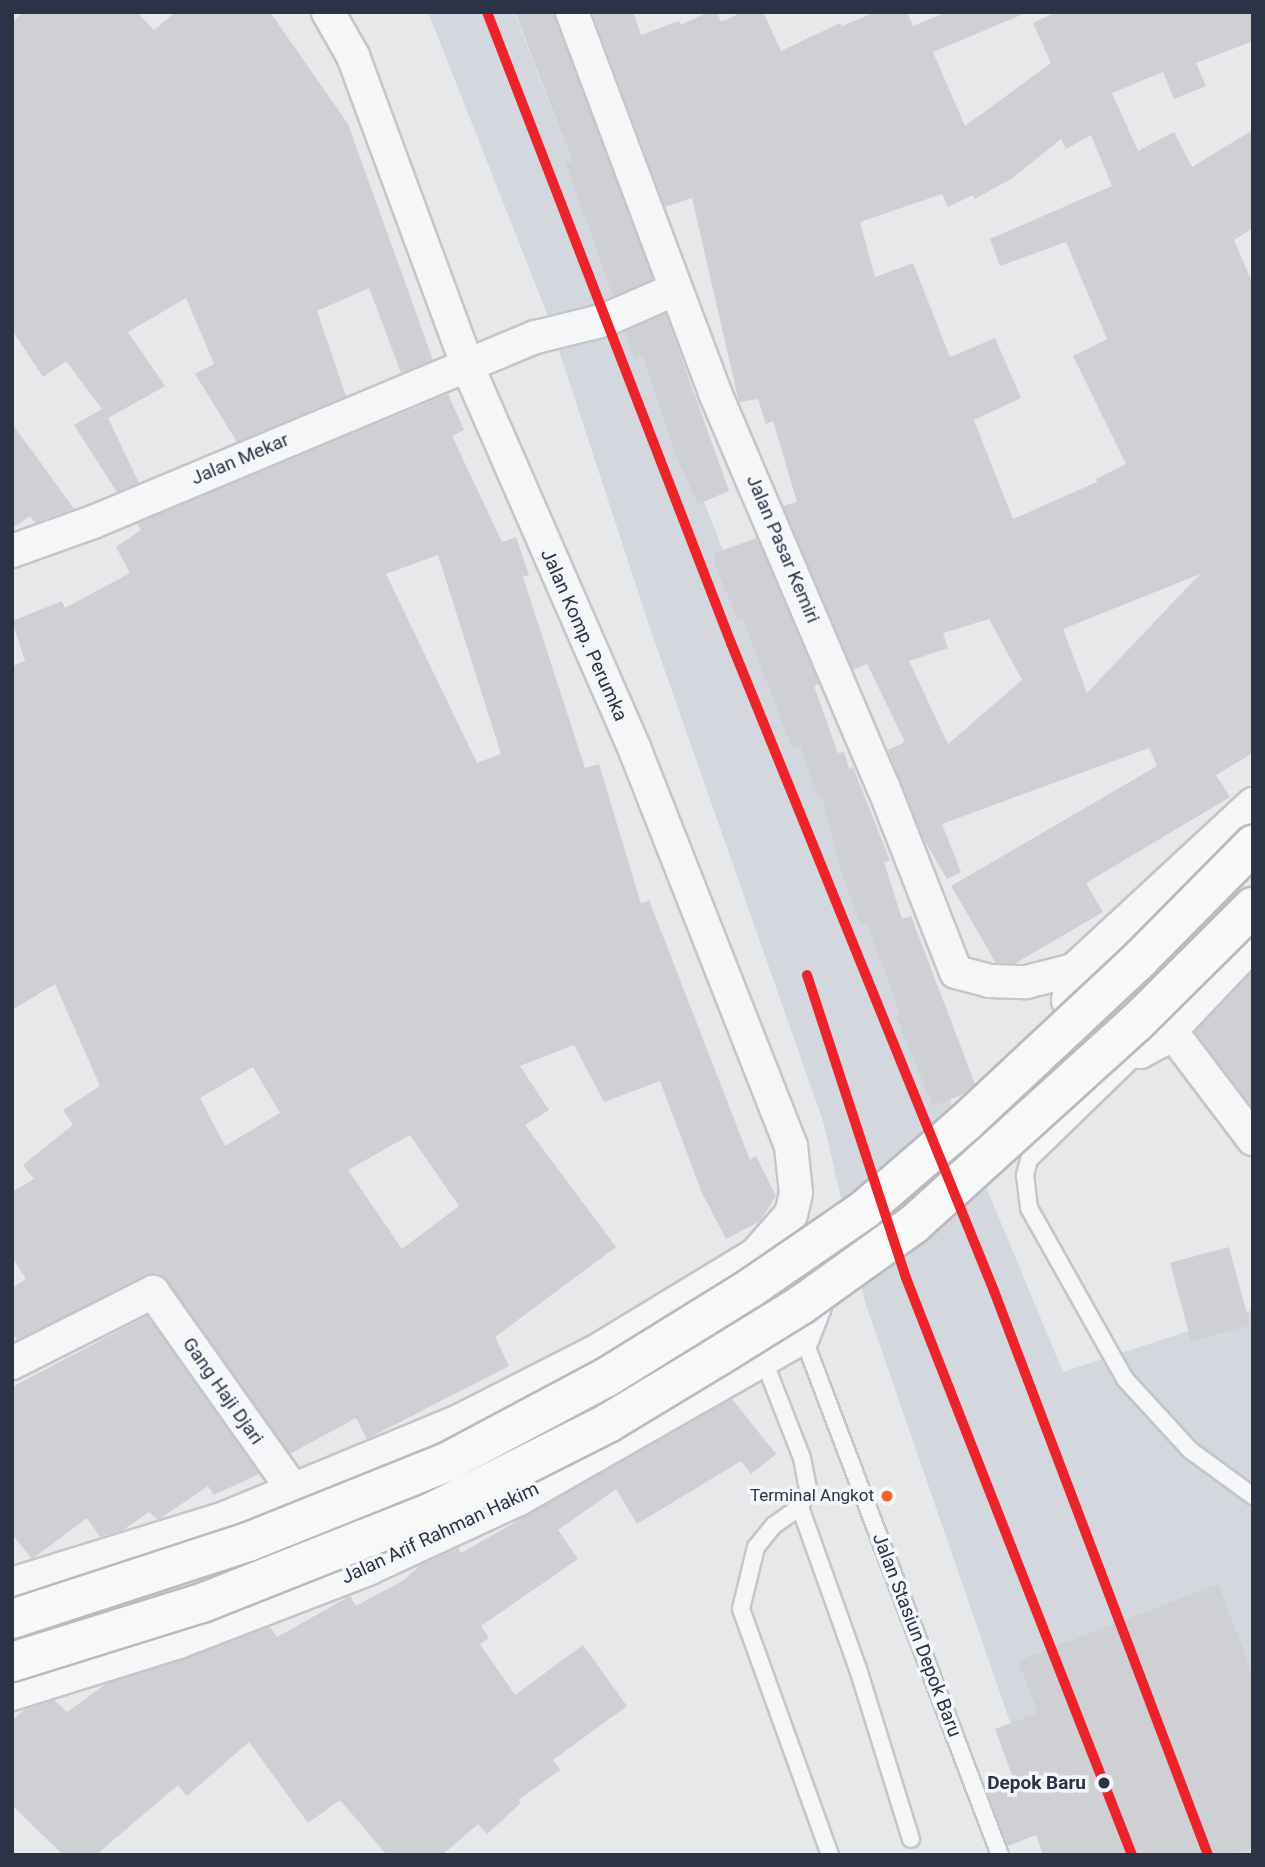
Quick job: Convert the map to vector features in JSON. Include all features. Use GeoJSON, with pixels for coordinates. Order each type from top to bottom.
{"type":"FeatureCollection","features":[{"type":"Feature","properties":{"kind":"highway"},"geometry":{"type":"LineString","coordinates":[[12,1619],[248,1542],[447,1462],[607,1377],[741,1294],[864,1210],[966,1122],[1140,959],[1253,845]]}},
{"type":"Feature","properties":{"kind":"highway","name":"Jalan Arif Rahman Hakim"},"geometry":{"type":"LineString","coordinates":[[12,1662],[202,1603],[420,1518],[608,1423],[717,1357],[801,1305],[914,1224],[1136,1023],[1253,908]]}},
{"type":"Feature","properties":{"kind":"street","name":"Jalan Komp. Perumka"},"geometry":{"type":"LineString","coordinates":[[328,12],[354,56],[467,365],[635,750],[791,1146],[796,1193],[791,1214],[756,1254]]}},
{"type":"Feature","properties":{"kind":"street","name":"Jalan Pasar Kemiri"},"geometry":{"type":"LineString","coordinates":[[572,12],[676,289],[956,972],[990,981],[1026,982],[1074,970]]}},
{"type":"Feature","properties":{"kind":"street","name":"Jalan Mekar"},"geometry":{"type":"LineString","coordinates":[[12,551],[93,522],[536,337],[606,320],[676,289]]}},
{"type":"Feature","properties":{"kind":"street"},"geometry":{"type":"LineString","coordinates":[[1253,804],[1074,970],[1068,1000],[1076,1016],[1105,1045],[1140,1052],[1171,1031],[1253,944]]}},
{"type":"Feature","properties":{"kind":"street"},"geometry":{"type":"LineString","coordinates":[[1171,1031],[1253,1139]]}},
{"type":"Feature","properties":{"kind":"street"},"geometry":{"type":"LineString","coordinates":[[12,1584],[225,1518],[457,1422],[600,1349],[756,1254],[785,1254],[801,1264],[814,1287],[815,1306],[803,1337]]}},
{"type":"Feature","properties":{"kind":"street","name":"Gang Haji Djari"},"geometry":{"type":"LineString","coordinates":[[12,1363],[153,1292],[293,1490]]}},
{"type":"Feature","properties":{"kind":"street","name":"Jalan Arif Rahman Hakim"},"geometry":{"type":"LineString","coordinates":[[12,1694],[178,1642],[389,1559],[517,1500],[803,1337]]}},
{"type":"Feature","properties":{"kind":"street"},"geometry":{"type":"LineString","coordinates":[[332,1472],[369,1485],[381,1500],[396,1541],[389,1559]]}},
{"type":"Feature","properties":{"kind":"lane"},"geometry":{"type":"LineString","coordinates":[[1140,1052],[1029,1160],[1025,1175],[1029,1208],[1125,1379],[1190,1450],[1253,1496]]}},
{"type":"Feature","properties":{"kind":"lane","name":"Jalan Stasiun Depok Baru"},"geometry":{"type":"LineString","coordinates":[[803,1337],[1000,1855]]}},
{"type":"Feature","properties":{"kind":"lane"},"geometry":{"type":"LineString","coordinates":[[764,1361],[802,1458],[808,1490],[800,1507],[774,1525],[756,1547],[741,1609],[830,1855]]}},
{"type":"Feature","properties":{"kind":"lane"},"geometry":{"type":"LineString","coordinates":[[800,1507],[858,1669],[911,1839]]}},
{"type":"Feature","properties":{"kind":"shaded area"},"geometry":{"type":"Polygon","coordinates":[[[428,12],[514,12],[741,597],[1063,1372],[1253,1310],[1253,1855],[1056,1855],[865,1302],[824,1124],[652,634],[546,311],[428,12]]]}},
{"type":"Feature","properties":{"kind":"building"},"geometry":{"type":"Polygon","coordinates":[[[23,12],[137,12],[154,30],[176,12],[270,12],[348,124],[433,360],[401,373],[369,288],[317,311],[346,396],[237,442],[195,374],[214,364],[186,298],[128,332],[165,386],[108,418],[139,483],[117,492],[74,425],[102,409],[66,361],[43,377],[12,330],[12,22],[23,12]]]}},
{"type":"Feature","properties":{"kind":"building"},"geometry":{"type":"Polygon","coordinates":[[[515,12],[554,12],[653,279],[613,296],[566,163],[572,161],[515,12]]]}},
{"type":"Feature","properties":{"kind":"building"},"geometry":{"type":"Polygon","coordinates":[[[592,12],[633,12],[641,35],[679,21],[681,25],[708,12],[717,12],[721,22],[743,12],[763,12],[781,51],[840,23],[842,26],[876,12],[907,12],[913,26],[947,12],[1028,12],[933,52],[965,126],[1051,63],[1033,23],[1056,12],[1253,12],[1253,41],[1196,63],[1206,86],[1174,99],[1163,72],[1112,93],[1138,151],[1174,132],[1192,167],[1253,130],[1253,228],[1234,240],[1253,284],[1253,753],[1216,775],[1230,797],[1086,883],[1103,912],[1016,963],[996,963],[951,886],[1157,766],[1149,748],[942,824],[961,872],[947,879],[923,838],[888,750],[905,742],[867,664],[853,670],[783,506],[797,502],[773,421],[766,424],[758,399],[739,402],[692,198],[665,207],[592,12]],[[1091,135],[1066,149],[1061,139],[1011,179],[975,199],[973,195],[948,207],[942,194],[860,222],[875,277],[913,263],[950,357],[995,338],[1021,398],[974,420],[1013,519],[1097,482],[1096,479],[1126,464],[1073,356],[1107,339],[1066,242],[1000,266],[990,239],[1112,186],[1091,135]],[[1200,574],[1063,629],[1087,693],[1200,574]],[[989,619],[943,633],[948,648],[909,661],[948,744],[1022,680],[989,619]]]}},
{"type":"Feature","properties":{"kind":"building"},"geometry":{"type":"Polygon","coordinates":[[[666,314],[729,491],[698,504],[675,454],[643,356],[634,359],[625,331],[666,314]]]}},
{"type":"Feature","properties":{"kind":"building"},"geometry":{"type":"Polygon","coordinates":[[[448,394],[464,430],[452,436],[502,542],[516,537],[529,575],[523,577],[585,768],[599,764],[641,904],[649,900],[750,1160],[756,1156],[776,1196],[760,1221],[726,1239],[702,1193],[660,1081],[604,1102],[574,1045],[520,1066],[549,1110],[525,1125],[616,1247],[495,1337],[509,1366],[367,1439],[356,1418],[290,1454],[161,1275],[145,1276],[17,1340],[12,1332],[12,1288],[26,1279],[12,1257],[12,1192],[34,1179],[23,1165],[73,1125],[63,1110],[100,1086],[55,984],[12,1010],[12,666],[25,661],[12,621],[62,601],[65,608],[130,573],[116,547],[141,530],[137,523],[448,394]],[[438,555],[386,574],[477,763],[501,754],[438,555]],[[253,1067],[200,1098],[225,1146],[280,1113],[253,1067]],[[410,1135],[348,1170],[402,1249],[459,1206],[410,1135]]]}},
{"type":"Feature","properties":{"kind":"building"},"geometry":{"type":"Polygon","coordinates":[[[12,424],[74,509],[35,523],[30,516],[12,528],[12,424]]]}},
{"type":"Feature","properties":{"kind":"building"},"geometry":{"type":"Polygon","coordinates":[[[757,538],[819,684],[814,686],[838,753],[844,752],[849,769],[853,767],[890,861],[884,862],[902,919],[911,916],[975,1084],[964,1094],[933,1106],[896,1016],[900,1014],[868,924],[861,926],[842,874],[821,794],[818,795],[800,746],[792,748],[743,619],[738,620],[715,565],[715,553],[757,538]]]}},
{"type":"Feature","properties":{"kind":"building"},"geometry":{"type":"Polygon","coordinates":[[[1253,971],[1253,1108],[1195,1032],[1253,971]]]}},
{"type":"Feature","properties":{"kind":"building"},"geometry":{"type":"Polygon","coordinates":[[[1229,1247],[1250,1325],[1191,1341],[1170,1263],[1229,1247]]]}},
{"type":"Feature","properties":{"kind":"building"},"geometry":{"type":"Polygon","coordinates":[[[147,1316],[259,1474],[214,1495],[208,1486],[158,1520],[149,1512],[123,1530],[100,1537],[87,1518],[32,1559],[12,1534],[12,1387],[147,1316]]]}},
{"type":"Feature","properties":{"kind":"building"},"geometry":{"type":"Polygon","coordinates":[[[732,1399],[776,1454],[751,1474],[741,1461],[637,1524],[616,1489],[558,1530],[578,1559],[481,1626],[489,1638],[480,1644],[515,1695],[583,1645],[627,1706],[553,1760],[560,1770],[518,1800],[521,1803],[487,1834],[478,1824],[442,1855],[387,1855],[340,1800],[308,1823],[249,1742],[187,1796],[178,1785],[96,1855],[63,1855],[12,1805],[12,1721],[24,1710],[54,1700],[67,1712],[106,1684],[270,1627],[277,1637],[350,1596],[356,1606],[404,1580],[420,1565],[458,1548],[461,1553],[732,1399]]]}},
{"type":"Feature","properties":{"kind":"building"},"geometry":{"type":"Polygon","coordinates":[[[1218,1584],[1253,1675],[1253,1847],[1231,1855],[1043,1855],[1036,1835],[1008,1846],[986,1789],[1013,1778],[995,1729],[1038,1713],[1018,1661],[1218,1584]]]}},
{"type":"Feature","properties":{"kind":"transit line"},"geometry":{"type":"LineString","coordinates":[[487,12],[731,643],[994,1291],[1208,1855]]}},
{"type":"Feature","properties":{"kind":"transit line"},"geometry":{"type":"LineString","coordinates":[[807,975],[906,1278],[1132,1855]]}},
{"type":"Feature","properties":{"kind":"place","name":"Terminal Angkot"},"geometry":{"type":"Point","coordinates":[887,1496]}},
{"type":"Feature","properties":{"kind":"place","name":"Depok Baru"},"geometry":{"type":"Point","coordinates":[1104,1783]}}]}
